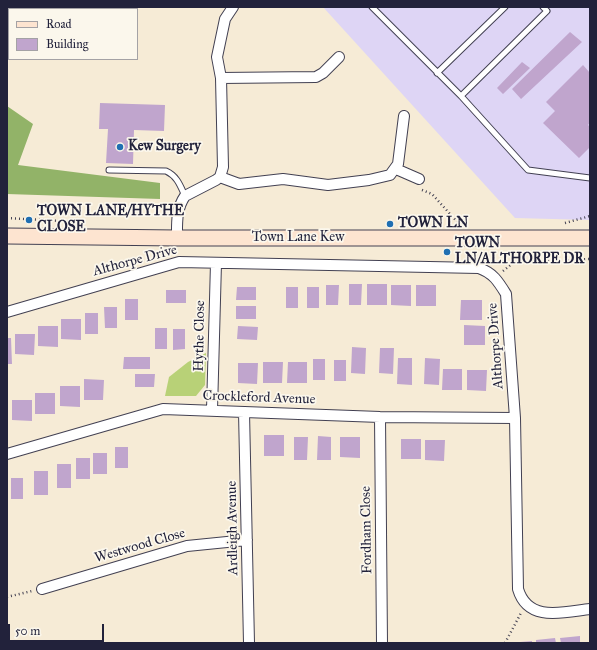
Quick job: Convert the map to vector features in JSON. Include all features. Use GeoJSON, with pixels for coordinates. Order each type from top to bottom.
{"type":"FeatureCollection","features":[{"type":"Feature","properties":{"kind":"street"},"geometry":{"type":"LineString","coordinates":[[177,238],[178,208],[185,196],[220,177],[223,167],[221,78],[217,57],[225,19],[233,7]]}},
{"type":"Feature","properties":{"kind":"street"},"geometry":{"type":"LineString","coordinates":[[221,78],[316,77],[323,73],[339,57]]}},
{"type":"Feature","properties":{"kind":"street"},"geometry":{"type":"LineString","coordinates":[[220,177],[239,184],[283,179],[328,185],[369,180],[390,175],[396,169],[404,116]]}},
{"type":"Feature","properties":{"kind":"street"},"geometry":{"type":"LineString","coordinates":[[396,169],[419,179]]}},
{"type":"Feature","properties":{"kind":"street","name":"Town Lane Kew"},"geometry":{"type":"LineString","coordinates":[[7,236],[177,238],[590,238]]}},
{"type":"Feature","properties":{"kind":"street","name":"Althorpe Drive"},"geometry":{"type":"LineString","coordinates":[[7,312],[180,262],[479,268],[488,271],[506,294],[515,418],[518,589],[521,598],[526,604]]}},
{"type":"Feature","properties":{"kind":"street","name":"Hythe Close"},"geometry":{"type":"LineString","coordinates":[[212,410],[216,263]]}},
{"type":"Feature","properties":{"kind":"street","name":"Crockleford Avenue"},"geometry":{"type":"LineString","coordinates":[[7,454],[163,409],[380,417],[515,418]]}},
{"type":"Feature","properties":{"kind":"street","name":"Ardleigh Avenue"},"geometry":{"type":"LineString","coordinates":[[244,412],[249,643]]}},
{"type":"Feature","properties":{"kind":"street","name":"Fordham Close"},"geometry":{"type":"LineString","coordinates":[[380,417],[382,643]]}},
{"type":"Feature","properties":{"kind":"street","name":"Westwood Close"},"geometry":{"type":"LineString","coordinates":[[42,589],[187,546],[247,540]]}},
{"type":"Feature","properties":{"kind":"street"},"geometry":{"type":"LineString","coordinates":[[526,604],[540,612],[549,613],[590,609]]}},
{"type":"Feature","properties":{"kind":"lane"},"geometry":{"type":"LineString","coordinates":[[372,7],[461,96],[528,170],[590,178]]}},
{"type":"Feature","properties":{"kind":"lane"},"geometry":{"type":"LineString","coordinates":[[437,73],[505,7]]}},
{"type":"Feature","properties":{"kind":"lane"},"geometry":{"type":"LineString","coordinates":[[461,96],[547,11],[543,7]]}},
{"type":"Feature","properties":{"kind":"lane"},"geometry":{"type":"LineString","coordinates":[[109,170],[166,170],[173,174],[177,179],[185,196]]}},
{"type":"Feature","properties":{"kind":"path"},"geometry":{"type":"LineString","coordinates":[[419,179],[418,190],[432,194],[463,229]]}},
{"type":"Feature","properties":{"kind":"path"},"geometry":{"type":"LineString","coordinates":[[495,278],[513,263],[590,259]]}},
{"type":"Feature","properties":{"kind":"path"},"geometry":{"type":"LineString","coordinates":[[7,597],[42,589]]}},
{"type":"Feature","properties":{"kind":"path"},"geometry":{"type":"LineString","coordinates":[[505,643],[526,604]]}},
{"type":"Feature","properties":{"kind":"shaded area"},"geometry":{"type":"Polygon","coordinates":[[[323,7],[590,7],[590,220],[515,218],[323,7]]]}},
{"type":"Feature","properties":{"kind":"green space"},"geometry":{"type":"Polygon","coordinates":[[[7,106],[33,124],[18,165],[160,183],[160,199],[7,194],[7,106]]]}},
{"type":"Feature","properties":{"kind":"green space"},"geometry":{"type":"Polygon","coordinates":[[[206,353],[205,385],[196,396],[165,396],[169,377],[188,362],[206,353]]]}},
{"type":"Feature","properties":{"kind":"building"},"geometry":{"type":"Polygon","coordinates":[[[570,32],[582,42],[521,99],[512,89],[570,32]]]}},
{"type":"Feature","properties":{"kind":"building"},"geometry":{"type":"Polygon","coordinates":[[[522,62],[530,68],[503,94],[497,88],[522,62]]]}},
{"type":"Feature","properties":{"kind":"building"},"geometry":{"type":"Polygon","coordinates":[[[583,65],[590,73],[590,122],[588,125],[590,127],[590,147],[579,158],[543,123],[555,111],[546,102],[583,65]]]}},
{"type":"Feature","properties":{"kind":"building","name":"Kew Surgery"},"geometry":{"type":"Polygon","coordinates":[[[100,103],[165,105],[164,131],[134,130],[133,164],[106,163],[108,129],[99,129],[100,103]]]}},
{"type":"Feature","properties":{"kind":"building"},"geometry":{"type":"Polygon","coordinates":[[[349,284],[362,284],[361,305],[349,305],[349,284]]]}},
{"type":"Feature","properties":{"kind":"building"},"geometry":{"type":"Polygon","coordinates":[[[367,284],[387,284],[387,305],[367,305],[367,284]]]}},
{"type":"Feature","properties":{"kind":"building"},"geometry":{"type":"Polygon","coordinates":[[[326,285],[339,285],[338,305],[326,305],[326,285]]]}},
{"type":"Feature","properties":{"kind":"building"},"geometry":{"type":"Polygon","coordinates":[[[391,285],[411,285],[411,306],[391,305],[391,285]]]}},
{"type":"Feature","properties":{"kind":"building"},"geometry":{"type":"Polygon","coordinates":[[[416,285],[436,285],[436,306],[416,306],[416,285]]]}},
{"type":"Feature","properties":{"kind":"building"},"geometry":{"type":"Polygon","coordinates":[[[237,287],[256,287],[256,300],[236,300],[237,287]]]}},
{"type":"Feature","properties":{"kind":"building"},"geometry":{"type":"Polygon","coordinates":[[[286,287],[298,287],[298,308],[286,308],[286,287]]]}},
{"type":"Feature","properties":{"kind":"building"},"geometry":{"type":"Polygon","coordinates":[[[307,287],[319,287],[319,308],[307,308],[307,287]]]}},
{"type":"Feature","properties":{"kind":"building"},"geometry":{"type":"Polygon","coordinates":[[[166,290],[186,290],[186,303],[166,303],[166,290]]]}},
{"type":"Feature","properties":{"kind":"building"},"geometry":{"type":"Polygon","coordinates":[[[125,299],[138,299],[138,320],[125,320],[125,299]]]}},
{"type":"Feature","properties":{"kind":"building"},"geometry":{"type":"Polygon","coordinates":[[[461,300],[482,300],[482,320],[460,320],[461,300]]]}},
{"type":"Feature","properties":{"kind":"building"},"geometry":{"type":"Polygon","coordinates":[[[236,306],[256,306],[256,319],[236,319],[236,306]]]}},
{"type":"Feature","properties":{"kind":"building"},"geometry":{"type":"Polygon","coordinates":[[[104,307],[117,307],[117,328],[105,328],[104,307]]]}},
{"type":"Feature","properties":{"kind":"building"},"geometry":{"type":"Polygon","coordinates":[[[85,313],[98,313],[98,334],[85,334],[85,313]]]}},
{"type":"Feature","properties":{"kind":"building"},"geometry":{"type":"Polygon","coordinates":[[[61,319],[81,319],[81,340],[61,339],[61,319]]]}},
{"type":"Feature","properties":{"kind":"building"},"geometry":{"type":"Polygon","coordinates":[[[464,325],[485,326],[485,345],[464,345],[464,325]]]}},
{"type":"Feature","properties":{"kind":"building"},"geometry":{"type":"Polygon","coordinates":[[[38,326],[58,326],[58,347],[38,346],[38,326]]]}},
{"type":"Feature","properties":{"kind":"building"},"geometry":{"type":"Polygon","coordinates":[[[238,326],[258,327],[257,340],[237,339],[238,326]]]}},
{"type":"Feature","properties":{"kind":"building"},"geometry":{"type":"Polygon","coordinates":[[[155,328],[167,328],[167,349],[155,349],[155,328]]]}},
{"type":"Feature","properties":{"kind":"building"},"geometry":{"type":"Polygon","coordinates":[[[173,329],[185,329],[185,349],[173,350],[173,329]]]}},
{"type":"Feature","properties":{"kind":"building"},"geometry":{"type":"Polygon","coordinates":[[[15,334],[35,334],[34,355],[15,354],[15,334]]]}},
{"type":"Feature","properties":{"kind":"building"},"geometry":{"type":"Polygon","coordinates":[[[7,338],[11,338],[12,364],[7,364],[7,338]]]}},
{"type":"Feature","properties":{"kind":"building"},"geometry":{"type":"Polygon","coordinates":[[[352,347],[366,348],[365,374],[351,373],[352,347]]]}},
{"type":"Feature","properties":{"kind":"building"},"geometry":{"type":"Polygon","coordinates":[[[380,348],[394,348],[393,374],[379,373],[380,348]]]}},
{"type":"Feature","properties":{"kind":"building"},"geometry":{"type":"Polygon","coordinates":[[[124,357],[150,357],[150,369],[123,369],[124,357]]]}},
{"type":"Feature","properties":{"kind":"building"},"geometry":{"type":"Polygon","coordinates":[[[398,358],[412,358],[412,385],[397,384],[398,358]]]}},
{"type":"Feature","properties":{"kind":"building"},"geometry":{"type":"Polygon","coordinates":[[[425,358],[440,359],[439,385],[424,384],[425,358]]]}},
{"type":"Feature","properties":{"kind":"building"},"geometry":{"type":"Polygon","coordinates":[[[313,359],[325,359],[325,380],[313,380],[313,359]]]}},
{"type":"Feature","properties":{"kind":"building"},"geometry":{"type":"Polygon","coordinates":[[[334,360],[346,360],[346,381],[334,381],[334,360]]]}},
{"type":"Feature","properties":{"kind":"building"},"geometry":{"type":"Polygon","coordinates":[[[263,362],[283,362],[282,383],[263,383],[263,362]]]}},
{"type":"Feature","properties":{"kind":"building"},"geometry":{"type":"Polygon","coordinates":[[[288,362],[307,362],[307,383],[287,383],[288,362]]]}},
{"type":"Feature","properties":{"kind":"building"},"geometry":{"type":"Polygon","coordinates":[[[238,363],[258,363],[257,384],[238,383],[238,363]]]}},
{"type":"Feature","properties":{"kind":"building"},"geometry":{"type":"Polygon","coordinates":[[[443,369],[462,369],[462,390],[442,390],[443,369]]]}},
{"type":"Feature","properties":{"kind":"building"},"geometry":{"type":"Polygon","coordinates":[[[467,370],[487,370],[486,391],[467,390],[467,370]]]}},
{"type":"Feature","properties":{"kind":"building"},"geometry":{"type":"Polygon","coordinates":[[[135,374],[155,374],[154,387],[135,387],[135,374]]]}},
{"type":"Feature","properties":{"kind":"building"},"geometry":{"type":"Polygon","coordinates":[[[84,379],[104,380],[103,400],[84,400],[84,379]]]}},
{"type":"Feature","properties":{"kind":"building"},"geometry":{"type":"Polygon","coordinates":[[[60,386],[80,386],[80,407],[60,406],[60,386]]]}},
{"type":"Feature","properties":{"kind":"building"},"geometry":{"type":"Polygon","coordinates":[[[35,393],[55,393],[55,414],[35,414],[35,393]]]}},
{"type":"Feature","properties":{"kind":"building"},"geometry":{"type":"Polygon","coordinates":[[[12,400],[32,400],[32,421],[12,420],[12,400]]]}},
{"type":"Feature","properties":{"kind":"building"},"geometry":{"type":"Polygon","coordinates":[[[264,435],[284,435],[284,456],[264,456],[264,435]]]}},
{"type":"Feature","properties":{"kind":"building"},"geometry":{"type":"Polygon","coordinates":[[[318,436],[331,437],[331,460],[317,460],[318,436]]]}},
{"type":"Feature","properties":{"kind":"building"},"geometry":{"type":"Polygon","coordinates":[[[294,437],[308,437],[307,460],[294,460],[294,437]]]}},
{"type":"Feature","properties":{"kind":"building"},"geometry":{"type":"Polygon","coordinates":[[[340,437],[360,437],[360,458],[340,457],[340,437]]]}},
{"type":"Feature","properties":{"kind":"building"},"geometry":{"type":"Polygon","coordinates":[[[401,439],[421,439],[421,459],[401,459],[401,439]]]}},
{"type":"Feature","properties":{"kind":"building"},"geometry":{"type":"Polygon","coordinates":[[[425,440],[445,440],[444,461],[425,460],[425,440]]]}},
{"type":"Feature","properties":{"kind":"building"},"geometry":{"type":"Polygon","coordinates":[[[115,447],[128,447],[128,468],[115,468],[115,447]]]}},
{"type":"Feature","properties":{"kind":"building"},"geometry":{"type":"Polygon","coordinates":[[[93,453],[107,453],[107,474],[93,474],[93,453]]]}},
{"type":"Feature","properties":{"kind":"building"},"geometry":{"type":"Polygon","coordinates":[[[76,458],[90,458],[90,479],[76,479],[76,458]]]}},
{"type":"Feature","properties":{"kind":"building"},"geometry":{"type":"Polygon","coordinates":[[[57,464],[71,464],[71,488],[57,488],[57,464]]]}},
{"type":"Feature","properties":{"kind":"building"},"geometry":{"type":"Polygon","coordinates":[[[34,471],[48,471],[48,495],[34,495],[34,471]]]}},
{"type":"Feature","properties":{"kind":"building"},"geometry":{"type":"Polygon","coordinates":[[[11,478],[23,478],[23,499],[11,499],[11,478]]]}},
{"type":"Feature","properties":{"kind":"building"},"geometry":{"type":"Polygon","coordinates":[[[580,636],[580,643],[561,643],[560,638],[580,636]]]}},
{"type":"Feature","properties":{"kind":"building"},"geometry":{"type":"Polygon","coordinates":[[[555,638],[556,643],[536,643],[536,640],[555,638]]]}},
{"type":"Feature","properties":{"kind":"building"},"geometry":{"type":"Polygon","coordinates":[[[532,641],[532,643],[520,643],[520,642],[532,641]]]}},
{"type":"Feature","properties":{"kind":"place","name":"Kew Surgery"},"geometry":{"type":"Point","coordinates":[120,147]}},
{"type":"Feature","properties":{"kind":"place","name":"TOWN LANE/HYTHE CLOSE"},"geometry":{"type":"Point","coordinates":[29,220]}},
{"type":"Feature","properties":{"kind":"place","name":"TOWN LN"},"geometry":{"type":"Point","coordinates":[390,224]}},
{"type":"Feature","properties":{"kind":"place","name":"TOWN LN/ALTHORPE DR"},"geometry":{"type":"Point","coordinates":[447,252]}}]}
